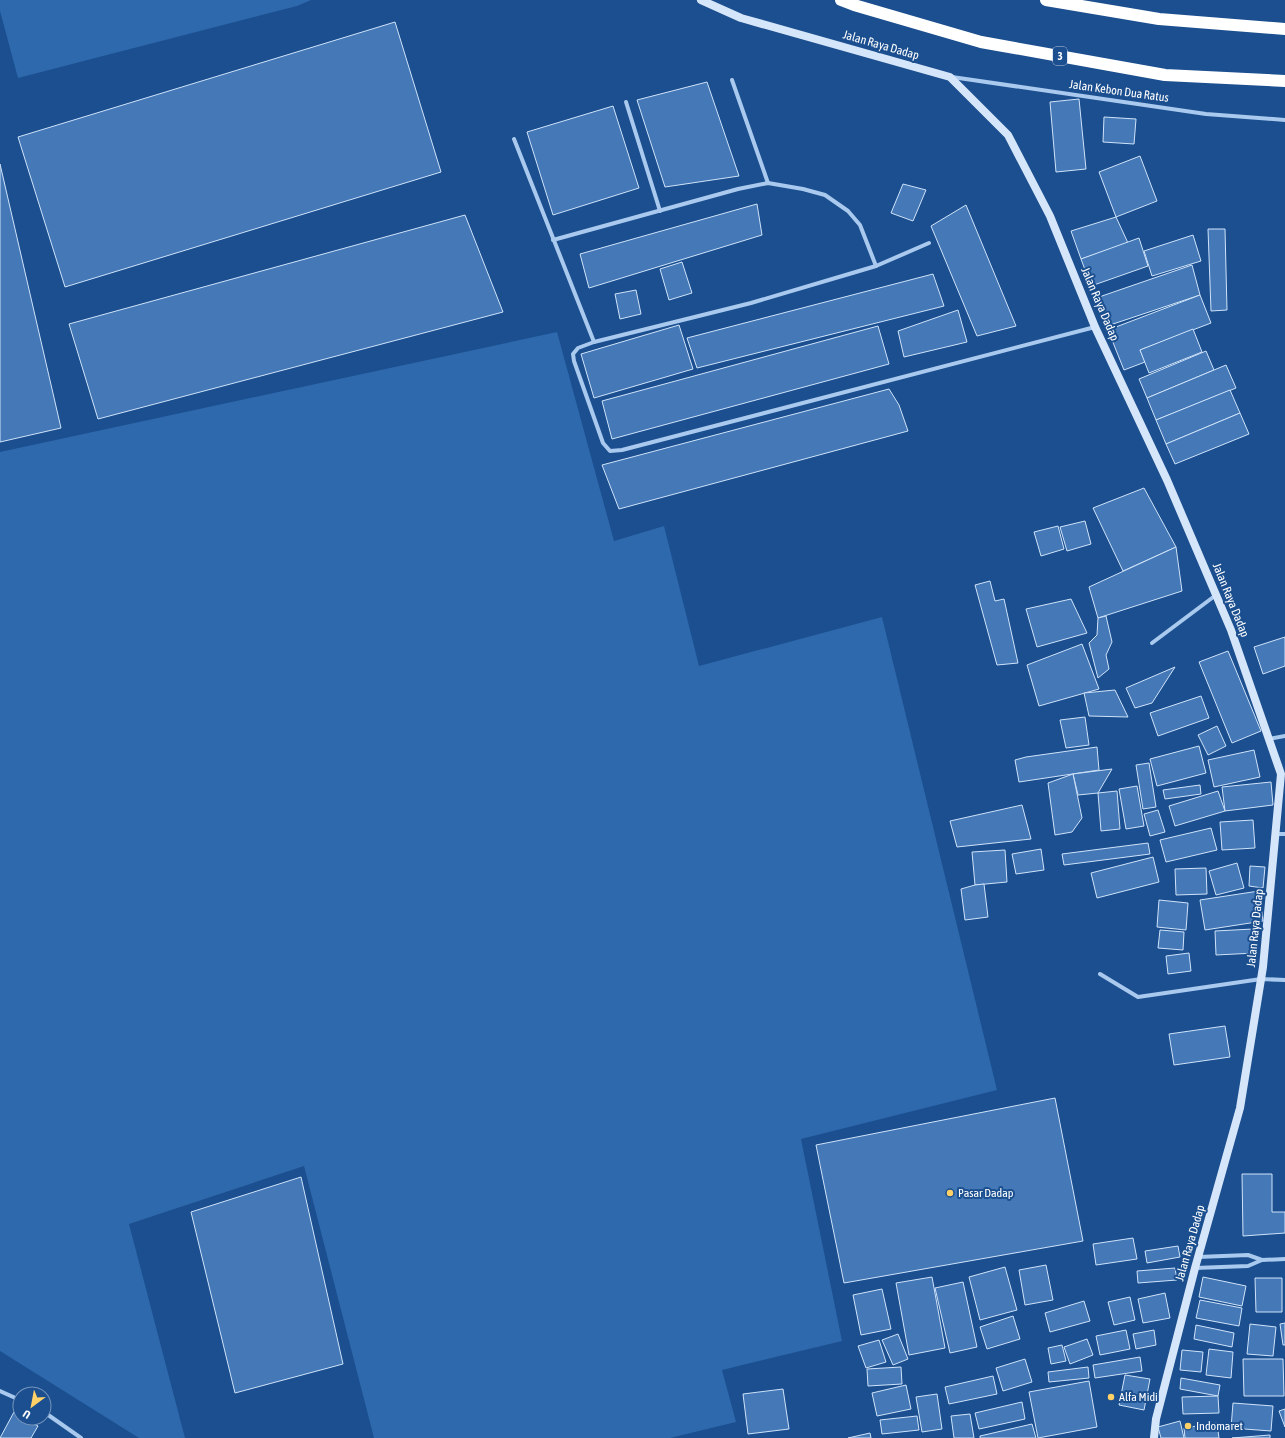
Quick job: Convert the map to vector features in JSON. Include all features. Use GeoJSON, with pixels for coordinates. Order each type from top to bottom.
{"type":"FeatureCollection","features":[{"type":"Feature","properties":{"kind":"highway","name":"3"},"geometry":{"type":"LineString","coordinates":[[841,0],[981,42],[1165,75],[1285,81]]}},
{"type":"Feature","properties":{"kind":"highway"},"geometry":{"type":"LineString","coordinates":[[1046,0],[1159,19],[1285,29]]}},
{"type":"Feature","properties":{"kind":"main road","name":"Jalan Raya Dadap"},"geometry":{"type":"LineString","coordinates":[[701,0],[740,18],[950,77],[1008,135],[1050,216],[1095,327],[1154,449],[1216,594],[1231,630],[1281,774],[1281,834],[1261,979],[1240,1108],[1195,1268],[1156,1419],[1154,1438]]}},
{"type":"Feature","properties":{"kind":"street","name":"Jalan Kebon Dua Ratus"},"geometry":{"type":"LineString","coordinates":[[950,77],[1206,114],[1285,120]]}},
{"type":"Feature","properties":{"kind":"street"},"geometry":{"type":"LineString","coordinates":[[732,80],[768,183]]}},
{"type":"Feature","properties":{"kind":"street"},"geometry":{"type":"LineString","coordinates":[[626,102],[660,210]]}},
{"type":"Feature","properties":{"kind":"street"},"geometry":{"type":"LineString","coordinates":[[514,139],[594,342]]}},
{"type":"Feature","properties":{"kind":"street"},"geometry":{"type":"LineString","coordinates":[[553,240],[738,189],[768,183],[803,189],[825,195],[848,211],[860,224],[876,266]]}},
{"type":"Feature","properties":{"kind":"street"},"geometry":{"type":"LineString","coordinates":[[930,243],[876,266],[751,303],[594,342],[578,348],[573,354],[574,361],[603,443],[610,451],[622,450],[1095,327]]}},
{"type":"Feature","properties":{"kind":"street"},"geometry":{"type":"LineString","coordinates":[[1152,643],[1216,594]]}},
{"type":"Feature","properties":{"kind":"street"},"geometry":{"type":"LineString","coordinates":[[1269,740],[1285,736]]}},
{"type":"Feature","properties":{"kind":"street"},"geometry":{"type":"LineString","coordinates":[[1100,974],[1138,997],[1261,979],[1285,980]]}},
{"type":"Feature","properties":{"kind":"street"},"geometry":{"type":"LineString","coordinates":[[1198,1257],[1248,1255],[1262,1260]]}},
{"type":"Feature","properties":{"kind":"street"},"geometry":{"type":"LineString","coordinates":[[1195,1268],[1248,1266],[1262,1260],[1285,1259]]}},
{"type":"Feature","properties":{"kind":"street"},"geometry":{"type":"LineString","coordinates":[[0,1391],[12,1396]]}},
{"type":"Feature","properties":{"kind":"street"},"geometry":{"type":"LineString","coordinates":[[52,1418],[81,1438]]}},
{"type":"Feature","properties":{"kind":"shaded area"},"geometry":{"type":"Polygon","coordinates":[[[0,0],[311,0],[297,6],[18,78],[0,11],[0,0]]]}},
{"type":"Feature","properties":{"kind":"shaded area"},"geometry":{"type":"Polygon","coordinates":[[[557,332],[614,541],[664,526],[699,666],[882,617],[997,1090],[801,1139],[842,1341],[722,1370],[736,1422],[670,1438],[374,1438],[304,1166],[129,1224],[185,1438],[139,1438],[0,1351],[0,452],[557,332]]]}},
{"type":"Feature","properties":{"kind":"building"},"geometry":{"type":"Polygon","coordinates":[[[395,22],[441,172],[65,287],[18,137],[395,22]]]}},
{"type":"Feature","properties":{"kind":"building"},"geometry":{"type":"Polygon","coordinates":[[[707,82],[739,176],[665,187],[637,100],[707,82]]]}},
{"type":"Feature","properties":{"kind":"building"},"geometry":{"type":"Polygon","coordinates":[[[1079,99],[1086,169],[1056,172],[1050,102],[1079,99]]]}},
{"type":"Feature","properties":{"kind":"building"},"geometry":{"type":"Polygon","coordinates":[[[613,106],[639,188],[553,215],[527,132],[613,106]]]}},
{"type":"Feature","properties":{"kind":"building"},"geometry":{"type":"Polygon","coordinates":[[[1104,117],[1136,119],[1134,144],[1103,142],[1104,117]]]}},
{"type":"Feature","properties":{"kind":"building"},"geometry":{"type":"Polygon","coordinates":[[[1140,156],[1157,201],[1116,217],[1099,172],[1140,156]]]}},
{"type":"Feature","properties":{"kind":"building"},"geometry":{"type":"Polygon","coordinates":[[[0,164],[61,428],[0,442],[0,164]]]}},
{"type":"Feature","properties":{"kind":"building"},"geometry":{"type":"Polygon","coordinates":[[[903,184],[926,190],[913,221],[891,213],[903,184]]]}},
{"type":"Feature","properties":{"kind":"building"},"geometry":{"type":"Polygon","coordinates":[[[757,204],[762,235],[589,288],[580,254],[757,204]]]}},
{"type":"Feature","properties":{"kind":"building"},"geometry":{"type":"Polygon","coordinates":[[[966,205],[1016,326],[977,336],[931,226],[966,205]]]}},
{"type":"Feature","properties":{"kind":"building"},"geometry":{"type":"Polygon","coordinates":[[[465,215],[503,312],[98,419],[69,324],[465,215]]]}},
{"type":"Feature","properties":{"kind":"building"},"geometry":{"type":"Polygon","coordinates":[[[1116,217],[1128,243],[1081,259],[1071,231],[1116,217]]]}},
{"type":"Feature","properties":{"kind":"building"},"geometry":{"type":"Polygon","coordinates":[[[1208,229],[1225,229],[1227,310],[1211,311],[1208,229]]]}},
{"type":"Feature","properties":{"kind":"building"},"geometry":{"type":"Polygon","coordinates":[[[1193,235],[1201,261],[1152,276],[1144,251],[1193,235]]]}},
{"type":"Feature","properties":{"kind":"building"},"geometry":{"type":"Polygon","coordinates":[[[1139,238],[1148,266],[1091,286],[1081,259],[1139,238]]]}},
{"type":"Feature","properties":{"kind":"building"},"geometry":{"type":"Polygon","coordinates":[[[682,262],[692,293],[669,300],[660,269],[682,262]]]}},
{"type":"Feature","properties":{"kind":"building"},"geometry":{"type":"Polygon","coordinates":[[[1192,265],[1200,295],[1110,325],[1099,297],[1192,265]]]}},
{"type":"Feature","properties":{"kind":"building"},"geometry":{"type":"Polygon","coordinates":[[[933,274],[944,306],[697,368],[687,338],[933,274]]]}},
{"type":"Feature","properties":{"kind":"building"},"geometry":{"type":"Polygon","coordinates":[[[636,290],[641,314],[620,319],[615,294],[636,290]]]}},
{"type":"Feature","properties":{"kind":"building"},"geometry":{"type":"Polygon","coordinates":[[[1200,295],[1211,323],[1140,350],[1145,362],[1124,370],[1108,330],[1200,295]]]}},
{"type":"Feature","properties":{"kind":"building"},"geometry":{"type":"Polygon","coordinates":[[[958,310],[967,342],[904,357],[898,331],[958,310]]]}},
{"type":"Feature","properties":{"kind":"building"},"geometry":{"type":"Polygon","coordinates":[[[679,325],[693,369],[594,398],[581,354],[679,325]]]}},
{"type":"Feature","properties":{"kind":"building"},"geometry":{"type":"Polygon","coordinates":[[[878,326],[889,364],[612,439],[602,401],[878,326]]]}},
{"type":"Feature","properties":{"kind":"building"},"geometry":{"type":"Polygon","coordinates":[[[1193,329],[1202,352],[1149,373],[1140,350],[1193,329]]]}},
{"type":"Feature","properties":{"kind":"building"},"geometry":{"type":"Polygon","coordinates":[[[1206,351],[1214,370],[1147,398],[1139,379],[1206,351]]]}},
{"type":"Feature","properties":{"kind":"building"},"geometry":{"type":"Polygon","coordinates":[[[1226,365],[1236,388],[1156,420],[1147,398],[1226,365]]]}},
{"type":"Feature","properties":{"kind":"building"},"geometry":{"type":"Polygon","coordinates":[[[889,389],[899,405],[908,431],[619,509],[602,465],[889,389]]]}},
{"type":"Feature","properties":{"kind":"building"},"geometry":{"type":"Polygon","coordinates":[[[1230,390],[1240,413],[1166,444],[1156,420],[1230,390]]]}},
{"type":"Feature","properties":{"kind":"building"},"geometry":{"type":"Polygon","coordinates":[[[1240,413],[1249,434],[1175,464],[1166,444],[1240,413]]]}},
{"type":"Feature","properties":{"kind":"building"},"geometry":{"type":"Polygon","coordinates":[[[1144,488],[1176,547],[1123,571],[1093,508],[1144,488]]]}},
{"type":"Feature","properties":{"kind":"building"},"geometry":{"type":"Polygon","coordinates":[[[1085,521],[1091,544],[1067,551],[1060,527],[1085,521]]]}},
{"type":"Feature","properties":{"kind":"building"},"geometry":{"type":"Polygon","coordinates":[[[1058,526],[1064,549],[1041,556],[1034,532],[1058,526]]]}},
{"type":"Feature","properties":{"kind":"building"},"geometry":{"type":"Polygon","coordinates":[[[1176,547],[1182,591],[1098,618],[1089,587],[1176,547]]]}},
{"type":"Feature","properties":{"kind":"building"},"geometry":{"type":"Polygon","coordinates":[[[990,581],[995,601],[1004,599],[1018,663],[997,665],[975,585],[990,581]]]}},
{"type":"Feature","properties":{"kind":"building"},"geometry":{"type":"Polygon","coordinates":[[[1071,599],[1087,633],[1037,647],[1026,609],[1071,599]]]}},
{"type":"Feature","properties":{"kind":"building"},"geometry":{"type":"Polygon","coordinates":[[[1106,616],[1112,642],[1106,655],[1109,669],[1098,678],[1089,643],[1097,635],[1098,618],[1106,616]]]}},
{"type":"Feature","properties":{"kind":"building"},"geometry":{"type":"Polygon","coordinates":[[[1285,637],[1285,666],[1263,674],[1254,647],[1285,637]]]}},
{"type":"Feature","properties":{"kind":"building"},"geometry":{"type":"Polygon","coordinates":[[[1082,644],[1099,689],[1039,706],[1027,665],[1082,644]]]}},
{"type":"Feature","properties":{"kind":"building"},"geometry":{"type":"Polygon","coordinates":[[[1228,651],[1261,731],[1232,743],[1199,662],[1228,651]]]}},
{"type":"Feature","properties":{"kind":"building"},"geometry":{"type":"Polygon","coordinates":[[[1175,667],[1152,703],[1135,708],[1126,688],[1175,667]]]}},
{"type":"Feature","properties":{"kind":"building"},"geometry":{"type":"Polygon","coordinates":[[[1115,690],[1128,717],[1089,716],[1084,693],[1115,690]]]}},
{"type":"Feature","properties":{"kind":"building"},"geometry":{"type":"Polygon","coordinates":[[[1201,696],[1209,718],[1158,736],[1150,713],[1201,696]]]}},
{"type":"Feature","properties":{"kind":"building"},"geometry":{"type":"Polygon","coordinates":[[[1085,717],[1089,745],[1066,748],[1060,720],[1085,717]]]}},
{"type":"Feature","properties":{"kind":"building"},"geometry":{"type":"Polygon","coordinates":[[[1217,726],[1226,746],[1208,755],[1198,735],[1217,726]]]}},
{"type":"Feature","properties":{"kind":"building"},"geometry":{"type":"Polygon","coordinates":[[[1199,746],[1206,773],[1157,786],[1150,759],[1199,746]]]}},
{"type":"Feature","properties":{"kind":"building"},"geometry":{"type":"Polygon","coordinates":[[[1097,747],[1099,770],[1019,782],[1015,760],[1026,757],[1097,747]]]}},
{"type":"Feature","properties":{"kind":"building"},"geometry":{"type":"Polygon","coordinates":[[[1254,750],[1260,777],[1214,787],[1208,760],[1254,750]]]}},
{"type":"Feature","properties":{"kind":"building"},"geometry":{"type":"Polygon","coordinates":[[[1149,763],[1156,807],[1143,809],[1136,765],[1149,763]]]}},
{"type":"Feature","properties":{"kind":"building"},"geometry":{"type":"Polygon","coordinates":[[[1112,769],[1098,793],[1078,795],[1073,774],[1112,769]]]}},
{"type":"Feature","properties":{"kind":"building"},"geometry":{"type":"Polygon","coordinates":[[[1073,774],[1082,818],[1072,832],[1055,835],[1048,783],[1073,774]]]}},
{"type":"Feature","properties":{"kind":"building"},"geometry":{"type":"Polygon","coordinates":[[[1271,782],[1273,805],[1225,811],[1222,787],[1271,782]]]}},
{"type":"Feature","properties":{"kind":"building"},"geometry":{"type":"Polygon","coordinates":[[[1200,785],[1201,794],[1165,799],[1163,790],[1200,785]]]}},
{"type":"Feature","properties":{"kind":"building"},"geometry":{"type":"Polygon","coordinates":[[[1137,786],[1144,826],[1126,829],[1119,789],[1137,786]]]}},
{"type":"Feature","properties":{"kind":"building"},"geometry":{"type":"Polygon","coordinates":[[[1117,791],[1120,829],[1101,831],[1098,793],[1117,791]]]}},
{"type":"Feature","properties":{"kind":"building"},"geometry":{"type":"Polygon","coordinates":[[[1218,791],[1225,811],[1175,826],[1169,806],[1218,791]]]}},
{"type":"Feature","properties":{"kind":"building"},"geometry":{"type":"Polygon","coordinates":[[[1022,805],[1031,839],[957,847],[950,821],[1022,805]]]}},
{"type":"Feature","properties":{"kind":"building"},"geometry":{"type":"Polygon","coordinates":[[[1158,810],[1165,832],[1150,836],[1144,814],[1158,810]]]}},
{"type":"Feature","properties":{"kind":"building"},"geometry":{"type":"Polygon","coordinates":[[[1253,820],[1255,848],[1222,850],[1220,822],[1253,820]]]}},
{"type":"Feature","properties":{"kind":"building"},"geometry":{"type":"Polygon","coordinates":[[[1211,828],[1217,850],[1166,862],[1160,840],[1211,828]]]}},
{"type":"Feature","properties":{"kind":"building"},"geometry":{"type":"Polygon","coordinates":[[[1148,843],[1150,854],[1064,865],[1062,854],[1148,843]]]}},
{"type":"Feature","properties":{"kind":"building"},"geometry":{"type":"Polygon","coordinates":[[[1041,849],[1044,870],[1016,874],[1012,854],[1041,849]]]}},
{"type":"Feature","properties":{"kind":"building"},"geometry":{"type":"Polygon","coordinates":[[[1005,850],[1007,882],[975,885],[972,852],[1005,850]]]}},
{"type":"Feature","properties":{"kind":"building"},"geometry":{"type":"Polygon","coordinates":[[[1153,857],[1159,882],[1097,898],[1091,873],[1153,857]]]}},
{"type":"Feature","properties":{"kind":"building"},"geometry":{"type":"Polygon","coordinates":[[[1237,863],[1244,888],[1216,895],[1209,871],[1237,863]]]}},
{"type":"Feature","properties":{"kind":"building"},"geometry":{"type":"Polygon","coordinates":[[[1250,866],[1265,867],[1263,888],[1249,886],[1250,866]]]}},
{"type":"Feature","properties":{"kind":"building"},"geometry":{"type":"Polygon","coordinates":[[[1206,868],[1207,894],[1176,895],[1175,869],[1206,868]]]}},
{"type":"Feature","properties":{"kind":"building"},"geometry":{"type":"Polygon","coordinates":[[[984,884],[988,917],[965,920],[961,889],[984,884]]]}},
{"type":"Feature","properties":{"kind":"building"},"geometry":{"type":"Polygon","coordinates":[[[1259,891],[1263,921],[1205,930],[1200,900],[1259,891]]]}},
{"type":"Feature","properties":{"kind":"building"},"geometry":{"type":"Polygon","coordinates":[[[1159,900],[1188,903],[1186,930],[1157,927],[1159,900]]]}},
{"type":"Feature","properties":{"kind":"building"},"geometry":{"type":"Polygon","coordinates":[[[1253,929],[1255,953],[1216,955],[1215,931],[1253,929]]]}},
{"type":"Feature","properties":{"kind":"building"},"geometry":{"type":"Polygon","coordinates":[[[1160,930],[1184,932],[1183,950],[1158,948],[1160,930]]]}},
{"type":"Feature","properties":{"kind":"building"},"geometry":{"type":"Polygon","coordinates":[[[1189,953],[1191,971],[1168,974],[1166,956],[1189,953]]]}},
{"type":"Feature","properties":{"kind":"building"},"geometry":{"type":"Polygon","coordinates":[[[1225,1026],[1230,1057],[1174,1065],[1169,1034],[1225,1026]]]}},
{"type":"Feature","properties":{"kind":"building","name":"Pasar Dadap"},"geometry":{"type":"Polygon","coordinates":[[[1055,1098],[1083,1241],[844,1283],[816,1145],[1055,1098]]]}},
{"type":"Feature","properties":{"kind":"building"},"geometry":{"type":"Polygon","coordinates":[[[1242,1174],[1272,1174],[1272,1212],[1285,1212],[1285,1233],[1243,1236],[1242,1174]]]}},
{"type":"Feature","properties":{"kind":"building"},"geometry":{"type":"Polygon","coordinates":[[[301,1177],[343,1364],[235,1393],[191,1212],[301,1177]]]}},
{"type":"Feature","properties":{"kind":"building"},"geometry":{"type":"Polygon","coordinates":[[[1133,1238],[1137,1259],[1096,1265],[1093,1244],[1133,1238]]]}},
{"type":"Feature","properties":{"kind":"building"},"geometry":{"type":"Polygon","coordinates":[[[1178,1246],[1180,1257],[1147,1263],[1145,1251],[1178,1246]]]}},
{"type":"Feature","properties":{"kind":"building"},"geometry":{"type":"Polygon","coordinates":[[[1046,1265],[1053,1300],[1025,1305],[1019,1270],[1046,1265]]]}},
{"type":"Feature","properties":{"kind":"building"},"geometry":{"type":"Polygon","coordinates":[[[1005,1267],[1017,1310],[980,1320],[969,1277],[1005,1267]]]}},
{"type":"Feature","properties":{"kind":"building"},"geometry":{"type":"Polygon","coordinates":[[[1175,1268],[1177,1280],[1138,1283],[1137,1271],[1175,1268]]]}},
{"type":"Feature","properties":{"kind":"building"},"geometry":{"type":"Polygon","coordinates":[[[932,1277],[945,1348],[909,1355],[896,1283],[932,1277]]]}},
{"type":"Feature","properties":{"kind":"building"},"geometry":{"type":"Polygon","coordinates":[[[1203,1277],[1246,1286],[1242,1306],[1199,1297],[1203,1277]]]}},
{"type":"Feature","properties":{"kind":"building"},"geometry":{"type":"Polygon","coordinates":[[[1255,1278],[1282,1278],[1282,1312],[1256,1312],[1255,1278]]]}},
{"type":"Feature","properties":{"kind":"building"},"geometry":{"type":"Polygon","coordinates":[[[963,1282],[977,1347],[950,1353],[935,1288],[963,1282]]]}},
{"type":"Feature","properties":{"kind":"building"},"geometry":{"type":"Polygon","coordinates":[[[882,1289],[891,1329],[861,1335],[853,1295],[882,1289]]]}},
{"type":"Feature","properties":{"kind":"building"},"geometry":{"type":"Polygon","coordinates":[[[1165,1293],[1170,1318],[1143,1323],[1138,1299],[1165,1293]]]}},
{"type":"Feature","properties":{"kind":"building"},"geometry":{"type":"Polygon","coordinates":[[[1130,1297],[1135,1320],[1114,1325],[1108,1302],[1130,1297]]]}},
{"type":"Feature","properties":{"kind":"building"},"geometry":{"type":"Polygon","coordinates":[[[1200,1300],[1242,1308],[1239,1326],[1196,1318],[1200,1300]]]}},
{"type":"Feature","properties":{"kind":"building"},"geometry":{"type":"Polygon","coordinates":[[[1084,1301],[1090,1321],[1050,1332],[1045,1313],[1084,1301]]]}},
{"type":"Feature","properties":{"kind":"building"},"geometry":{"type":"Polygon","coordinates":[[[1013,1316],[1020,1339],[987,1349],[980,1327],[1013,1316]]]}},
{"type":"Feature","properties":{"kind":"building"},"geometry":{"type":"Polygon","coordinates":[[[1285,1323],[1285,1345],[1283,1345],[1280,1324],[1285,1323]]]}},
{"type":"Feature","properties":{"kind":"building"},"geometry":{"type":"Polygon","coordinates":[[[1250,1324],[1276,1327],[1273,1356],[1247,1354],[1250,1324]]]}},
{"type":"Feature","properties":{"kind":"building"},"geometry":{"type":"Polygon","coordinates":[[[1196,1325],[1234,1333],[1232,1347],[1194,1339],[1196,1325]]]}},
{"type":"Feature","properties":{"kind":"building"},"geometry":{"type":"Polygon","coordinates":[[[1126,1330],[1130,1349],[1100,1355],[1096,1336],[1126,1330]]]}},
{"type":"Feature","properties":{"kind":"building"},"geometry":{"type":"Polygon","coordinates":[[[1154,1330],[1156,1345],[1136,1349],[1133,1334],[1154,1330]]]}},
{"type":"Feature","properties":{"kind":"building"},"geometry":{"type":"Polygon","coordinates":[[[898,1334],[908,1359],[893,1365],[882,1340],[898,1334]]]}},
{"type":"Feature","properties":{"kind":"building"},"geometry":{"type":"Polygon","coordinates":[[[1087,1339],[1093,1355],[1070,1364],[1064,1347],[1087,1339]]]}},
{"type":"Feature","properties":{"kind":"building"},"geometry":{"type":"Polygon","coordinates":[[[879,1340],[886,1362],[866,1368],[858,1346],[879,1340]]]}},
{"type":"Feature","properties":{"kind":"building"},"geometry":{"type":"Polygon","coordinates":[[[1062,1345],[1066,1361],[1051,1364],[1048,1348],[1062,1345]]]}},
{"type":"Feature","properties":{"kind":"building"},"geometry":{"type":"Polygon","coordinates":[[[1209,1349],[1233,1352],[1231,1378],[1206,1375],[1209,1349]]]}},
{"type":"Feature","properties":{"kind":"building"},"geometry":{"type":"Polygon","coordinates":[[[1182,1350],[1203,1352],[1201,1372],[1180,1370],[1182,1350]]]}},
{"type":"Feature","properties":{"kind":"building"},"geometry":{"type":"Polygon","coordinates":[[[1140,1357],[1142,1371],[1095,1378],[1093,1365],[1140,1357]]]}},
{"type":"Feature","properties":{"kind":"building"},"geometry":{"type":"Polygon","coordinates":[[[1025,1359],[1032,1382],[1003,1391],[996,1368],[1025,1359]]]}},
{"type":"Feature","properties":{"kind":"building"},"geometry":{"type":"Polygon","coordinates":[[[1243,1359],[1283,1359],[1284,1396],[1244,1396],[1243,1359]]]}},
{"type":"Feature","properties":{"kind":"building"},"geometry":{"type":"Polygon","coordinates":[[[901,1367],[902,1384],[868,1386],[867,1369],[901,1367]]]}},
{"type":"Feature","properties":{"kind":"building"},"geometry":{"type":"Polygon","coordinates":[[[1088,1367],[1089,1378],[1049,1382],[1048,1372],[1088,1367]]]}},
{"type":"Feature","properties":{"kind":"building"},"geometry":{"type":"Polygon","coordinates":[[[1125,1375],[1150,1379],[1144,1410],[1119,1405],[1125,1375]]]}},
{"type":"Feature","properties":{"kind":"building"},"geometry":{"type":"Polygon","coordinates":[[[993,1376],[997,1394],[949,1404],[945,1387],[993,1376]]]}},
{"type":"Feature","properties":{"kind":"building"},"geometry":{"type":"Polygon","coordinates":[[[1181,1378],[1220,1385],[1218,1396],[1180,1389],[1181,1378]]]}},
{"type":"Feature","properties":{"kind":"building"},"geometry":{"type":"Polygon","coordinates":[[[1089,1381],[1097,1427],[1038,1438],[1029,1392],[1089,1381]]]}},
{"type":"Feature","properties":{"kind":"building"},"geometry":{"type":"Polygon","coordinates":[[[906,1385],[911,1409],[877,1416],[872,1393],[906,1385]]]}},
{"type":"Feature","properties":{"kind":"building"},"geometry":{"type":"Polygon","coordinates":[[[783,1389],[789,1429],[748,1434],[743,1394],[783,1389]]]}},
{"type":"Feature","properties":{"kind":"building"},"geometry":{"type":"Polygon","coordinates":[[[937,1394],[942,1429],[922,1432],[916,1397],[937,1394]]]}},
{"type":"Feature","properties":{"kind":"building"},"geometry":{"type":"Polygon","coordinates":[[[1218,1396],[1219,1413],[1183,1414],[1182,1397],[1218,1396]]]}},
{"type":"Feature","properties":{"kind":"building"},"geometry":{"type":"Polygon","coordinates":[[[1022,1402],[1025,1419],[979,1429],[975,1413],[1022,1402]]]}},
{"type":"Feature","properties":{"kind":"building"},"geometry":{"type":"Polygon","coordinates":[[[1233,1403],[1273,1406],[1271,1431],[1231,1428],[1233,1403]]]}},
{"type":"Feature","properties":{"kind":"building"},"geometry":{"type":"Polygon","coordinates":[[[1285,1409],[1285,1427],[1279,1411],[1285,1409]]]}},
{"type":"Feature","properties":{"kind":"building"},"geometry":{"type":"Polygon","coordinates":[[[970,1414],[974,1438],[954,1438],[951,1416],[970,1414]]]}},
{"type":"Feature","properties":{"kind":"building"},"geometry":{"type":"Polygon","coordinates":[[[12,1416],[12,1426],[38,1426],[31,1438],[0,1438],[12,1416]]]}},
{"type":"Feature","properties":{"kind":"building"},"geometry":{"type":"Polygon","coordinates":[[[917,1416],[919,1430],[882,1434],[880,1420],[917,1416]]]}},
{"type":"Feature","properties":{"kind":"building"},"geometry":{"type":"Polygon","coordinates":[[[1180,1421],[1184,1438],[1161,1438],[1158,1427],[1180,1421]]]}},
{"type":"Feature","properties":{"kind":"building"},"geometry":{"type":"Polygon","coordinates":[[[1217,1423],[1219,1438],[1185,1438],[1184,1428],[1217,1423]]]}},
{"type":"Feature","properties":{"kind":"building"},"geometry":{"type":"Polygon","coordinates":[[[1032,1424],[1036,1438],[980,1438],[980,1436],[1032,1424]]]}},
{"type":"Feature","properties":{"kind":"building"},"geometry":{"type":"Polygon","coordinates":[[[870,1433],[871,1438],[848,1438],[870,1433]]]}},
{"type":"Feature","properties":{"kind":"building"},"geometry":{"type":"Polygon","coordinates":[[[1270,1435],[1270,1438],[1232,1438],[1270,1435]]]}},
{"type":"Feature","properties":{"kind":"place","name":"Pasar Dadap"},"geometry":{"type":"Point","coordinates":[950,1193]}},
{"type":"Feature","properties":{"kind":"place","name":"Alfa Midi"},"geometry":{"type":"Point","coordinates":[1111,1397]}},
{"type":"Feature","properties":{"kind":"place","name":"Indomaret"},"geometry":{"type":"Point","coordinates":[1188,1426]}}]}
